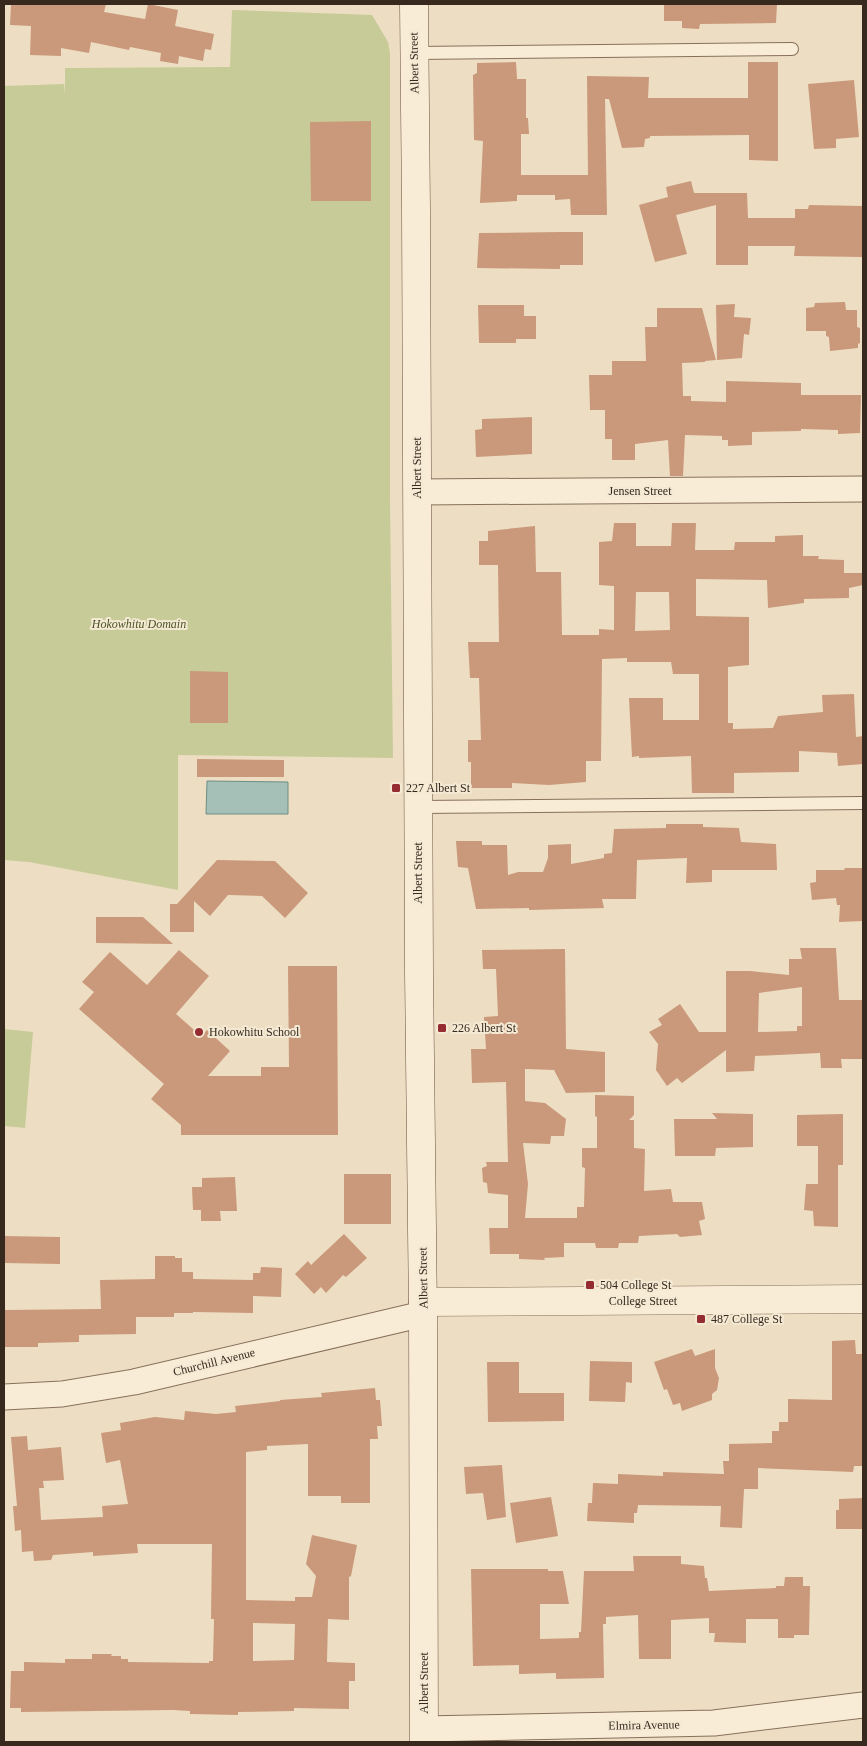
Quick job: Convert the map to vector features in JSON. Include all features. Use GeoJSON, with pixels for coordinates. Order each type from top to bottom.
{"type":"FeatureCollection","features":[{"type":"Feature","properties":{"kind":"main road","name":"Albert Street"},"geometry":{"type":"LineString","coordinates":[[414,4],[424,1736]]}},
{"type":"Feature","properties":{"kind":"main road","name":"College Street"},"geometry":{"type":"LineString","coordinates":[[423,1308],[863,1299]]}},
{"type":"Feature","properties":{"kind":"street","name":"Jensen Street"},"geometry":{"type":"LineString","coordinates":[[418,492],[863,489]]}},
{"type":"Feature","properties":{"kind":"street","name":"Churchill Avenue"},"geometry":{"type":"LineString","coordinates":[[4,1397],[62,1394],[134,1382],[423,1308]]}},
{"type":"Feature","properties":{"kind":"street","name":"Elmira Avenue"},"geometry":{"type":"LineString","coordinates":[[424,1736],[714,1723],[863,1705]]}},
{"type":"Feature","properties":{"kind":"lane"},"geometry":{"type":"LineString","coordinates":[[414,53],[792,49]]}},
{"type":"Feature","properties":{"kind":"lane"},"geometry":{"type":"LineString","coordinates":[[418,807],[863,803]]}},
{"type":"Feature","properties":{"kind":"green space","name":"Hokowhitu Domain"},"geometry":{"type":"Polygon","coordinates":[[[232,10],[372,15],[388,42],[390,53],[390,499],[393,758],[178,755],[178,890],[29,862],[4,860],[4,86],[64,84],[65,94],[65,68],[230,67],[232,10]]]}},
{"type":"Feature","properties":{"kind":"green space"},"geometry":{"type":"Polygon","coordinates":[[[4,1029],[33,1032],[25,1128],[4,1126],[4,1029]]]}},
{"type":"Feature","properties":{"kind":"water"},"geometry":{"type":"Polygon","coordinates":[[[207,781],[288,782],[288,814],[206,814],[207,781]]]}},
{"type":"Feature","properties":{"kind":"building"},"geometry":{"type":"Polygon","coordinates":[[[11,4],[106,4],[104,12],[145,19],[148,4],[178,10],[175,26],[214,34],[211,50],[205,49],[203,61],[179,56],[178,64],[160,61],[161,53],[130,47],[129,50],[91,42],[89,53],[61,48],[61,56],[30,55],[31,26],[10,25],[11,4]]]}},
{"type":"Feature","properties":{"kind":"building"},"geometry":{"type":"Polygon","coordinates":[[[664,4],[777,4],[776,23],[700,24],[699,29],[682,28],[682,21],[664,21],[664,4]]]}},
{"type":"Feature","properties":{"kind":"building"},"geometry":{"type":"Polygon","coordinates":[[[516,62],[517,79],[526,79],[526,118],[528,118],[529,134],[521,134],[521,175],[588,175],[587,76],[649,77],[648,98],[748,98],[748,62],[778,62],[778,161],[749,160],[749,135],[650,136],[650,138],[645,139],[644,147],[622,148],[609,99],[605,99],[607,215],[571,215],[570,199],[555,200],[555,195],[517,195],[517,201],[480,203],[483,141],[474,140],[473,75],[477,73],[477,63],[516,62]]]}},
{"type":"Feature","properties":{"kind":"building"},"geometry":{"type":"Polygon","coordinates":[[[854,80],[859,137],[836,139],[836,148],[814,149],[808,84],[854,80]]]}},
{"type":"Feature","properties":{"kind":"building"},"geometry":{"type":"Polygon","coordinates":[[[371,121],[371,201],[311,201],[310,122],[371,121]]]}},
{"type":"Feature","properties":{"kind":"building"},"geometry":{"type":"Polygon","coordinates":[[[691,181],[694,193],[747,193],[748,218],[795,218],[795,209],[808,209],[809,205],[863,206],[863,257],[794,256],[795,246],[748,246],[748,265],[716,265],[716,205],[676,215],[687,254],[655,262],[639,205],[668,197],[666,187],[691,181]]]}},
{"type":"Feature","properties":{"kind":"building"},"geometry":{"type":"Polygon","coordinates":[[[583,232],[583,265],[560,265],[560,269],[477,268],[479,233],[583,232]]]}},
{"type":"Feature","properties":{"kind":"building"},"geometry":{"type":"Polygon","coordinates":[[[845,302],[846,310],[857,310],[857,327],[860,328],[860,343],[858,348],[830,351],[829,337],[826,336],[826,331],[806,331],[806,308],[814,307],[815,303],[845,302]]]}},
{"type":"Feature","properties":{"kind":"building"},"geometry":{"type":"Polygon","coordinates":[[[735,304],[734,317],[751,318],[749,335],[744,334],[742,358],[717,360],[716,305],[735,304]]]}},
{"type":"Feature","properties":{"kind":"building"},"geometry":{"type":"Polygon","coordinates":[[[478,305],[524,305],[524,316],[536,316],[536,339],[516,339],[516,343],[479,343],[478,305]]]}},
{"type":"Feature","properties":{"kind":"building"},"geometry":{"type":"Polygon","coordinates":[[[657,308],[702,308],[716,360],[682,363],[683,396],[691,396],[691,401],[726,402],[726,381],[801,383],[801,395],[861,395],[860,433],[838,434],[838,430],[801,429],[801,431],[752,432],[752,445],[728,446],[728,440],[722,440],[722,436],[685,435],[683,476],[670,476],[668,440],[635,444],[635,460],[612,460],[612,439],[605,439],[605,410],[590,410],[589,375],[612,375],[612,361],[646,361],[645,327],[657,327],[657,308]]]}},
{"type":"Feature","properties":{"kind":"building"},"geometry":{"type":"Polygon","coordinates":[[[532,417],[532,454],[476,457],[475,430],[482,429],[482,419],[532,417]]]}},
{"type":"Feature","properties":{"kind":"building"},"geometry":{"type":"Polygon","coordinates":[[[614,523],[636,523],[636,546],[671,546],[672,523],[696,523],[695,550],[734,550],[735,542],[775,542],[775,536],[803,535],[803,556],[819,556],[818,559],[844,560],[844,573],[863,573],[863,585],[849,588],[849,598],[804,599],[804,603],[768,608],[767,580],[696,579],[696,616],[749,617],[749,665],[728,667],[728,723],[733,723],[733,729],[773,728],[778,716],[823,712],[822,695],[854,694],[856,737],[863,736],[863,764],[838,766],[837,753],[799,751],[799,772],[734,773],[734,793],[692,793],[691,756],[632,757],[629,698],[663,698],[663,720],[699,720],[699,674],[673,674],[671,662],[627,662],[627,658],[602,659],[601,761],[586,761],[586,782],[549,785],[512,783],[512,788],[471,788],[471,762],[468,762],[468,740],[481,740],[479,678],[470,678],[468,642],[499,642],[498,565],[479,565],[479,541],[488,541],[488,531],[535,526],[536,572],[561,572],[562,635],[599,635],[599,629],[614,630],[614,586],[599,585],[599,542],[612,541],[614,523]],[[636,592],[635,631],[670,630],[669,592],[636,592]]]}},
{"type":"Feature","properties":{"kind":"building"},"geometry":{"type":"Polygon","coordinates":[[[190,671],[228,672],[228,723],[190,723],[190,671]]]}},
{"type":"Feature","properties":{"kind":"building"},"geometry":{"type":"Polygon","coordinates":[[[197,759],[284,760],[284,777],[197,777],[197,759]]]}},
{"type":"Feature","properties":{"kind":"building"},"geometry":{"type":"Polygon","coordinates":[[[666,824],[703,824],[703,827],[739,828],[741,842],[776,844],[777,870],[712,870],[712,882],[686,883],[687,858],[637,860],[636,899],[602,899],[604,908],[529,910],[529,908],[476,909],[468,868],[458,867],[456,841],[482,841],[482,845],[507,845],[508,875],[518,872],[543,872],[548,858],[548,845],[571,844],[571,864],[604,858],[604,854],[612,853],[614,829],[666,828],[666,824]]]}},
{"type":"Feature","properties":{"kind":"building"},"geometry":{"type":"Polygon","coordinates":[[[217,860],[275,861],[308,893],[285,918],[262,896],[228,895],[210,916],[194,901],[194,932],[170,932],[170,904],[177,904],[217,860]]]}},
{"type":"Feature","properties":{"kind":"building"},"geometry":{"type":"Polygon","coordinates":[[[845,868],[863,868],[863,921],[839,922],[840,905],[837,905],[836,898],[812,900],[810,883],[816,882],[816,870],[844,870],[845,868]]]}},
{"type":"Feature","properties":{"kind":"building"},"geometry":{"type":"Polygon","coordinates":[[[96,917],[143,917],[173,944],[96,943],[96,917]]]}},
{"type":"Feature","properties":{"kind":"building"},"geometry":{"type":"Polygon","coordinates":[[[800,948],[836,948],[839,1000],[863,1000],[863,1059],[841,1059],[842,1068],[821,1068],[820,1053],[755,1056],[754,1071],[726,1072],[726,1050],[682,1083],[677,1078],[667,1086],[656,1070],[658,1044],[649,1032],[662,1025],[658,1019],[680,1004],[699,1032],[726,1032],[726,971],[750,971],[789,975],[789,959],[802,959],[800,948]],[[802,987],[759,993],[758,1032],[797,1031],[797,1026],[802,1026],[802,987]]]}},
{"type":"Feature","properties":{"kind":"building"},"geometry":{"type":"Polygon","coordinates":[[[565,949],[566,1049],[605,1052],[605,1092],[566,1093],[554,1070],[525,1069],[525,1101],[545,1103],[566,1119],[564,1136],[551,1136],[550,1144],[523,1143],[528,1184],[525,1218],[577,1218],[577,1207],[584,1207],[585,1168],[582,1167],[582,1148],[597,1148],[595,1095],[634,1096],[634,1115],[629,1120],[634,1120],[634,1148],[645,1149],[644,1191],[671,1189],[673,1202],[702,1202],[705,1219],[699,1221],[702,1235],[680,1237],[677,1234],[639,1236],[638,1243],[619,1243],[618,1248],[596,1248],[595,1243],[564,1243],[564,1257],[544,1258],[545,1260],[519,1259],[519,1254],[490,1254],[489,1228],[508,1228],[508,1195],[488,1193],[487,1183],[483,1182],[482,1168],[487,1166],[486,1162],[508,1162],[506,1082],[472,1083],[471,1049],[486,1049],[484,1017],[498,1016],[496,969],[483,969],[482,950],[565,949]]]}},
{"type":"Feature","properties":{"kind":"building"},"geometry":{"type":"Polygon","coordinates":[[[179,950],[209,976],[176,1014],[201,1036],[207,1030],[230,1051],[208,1076],[261,1076],[261,1067],[289,1067],[288,966],[337,966],[338,1135],[181,1135],[181,1125],[151,1099],[164,1084],[79,1009],[94,992],[82,982],[110,952],[147,985],[179,950]]]}},
{"type":"Feature","properties":{"kind":"building"},"geometry":{"type":"Polygon","coordinates":[[[712,1113],[753,1114],[753,1147],[716,1148],[715,1156],[675,1156],[674,1119],[717,1119],[712,1113]]]}},
{"type":"Feature","properties":{"kind":"building"},"geometry":{"type":"Polygon","coordinates":[[[843,1114],[843,1165],[838,1165],[838,1227],[814,1226],[813,1211],[804,1210],[806,1184],[818,1184],[818,1146],[797,1146],[797,1115],[843,1114]]]}},
{"type":"Feature","properties":{"kind":"building"},"geometry":{"type":"Polygon","coordinates":[[[344,1174],[391,1174],[391,1224],[344,1224],[344,1174]]]}},
{"type":"Feature","properties":{"kind":"building"},"geometry":{"type":"Polygon","coordinates":[[[235,1177],[237,1211],[220,1211],[221,1221],[201,1221],[201,1210],[193,1210],[192,1187],[202,1187],[202,1178],[235,1177]]]}},
{"type":"Feature","properties":{"kind":"building"},"geometry":{"type":"Polygon","coordinates":[[[344,1234],[367,1258],[346,1277],[343,1275],[326,1293],[321,1287],[314,1294],[295,1274],[308,1261],[311,1265],[344,1234]]]}},
{"type":"Feature","properties":{"kind":"building"},"geometry":{"type":"Polygon","coordinates":[[[4,1236],[60,1237],[60,1264],[4,1263],[4,1236]]]}},
{"type":"Feature","properties":{"kind":"building"},"geometry":{"type":"Polygon","coordinates":[[[155,1256],[182,1258],[182,1272],[193,1272],[193,1279],[253,1280],[253,1273],[260,1273],[261,1267],[282,1268],[281,1297],[253,1296],[253,1313],[193,1312],[174,1313],[174,1317],[136,1317],[136,1334],[79,1335],[79,1342],[38,1343],[38,1347],[4,1347],[4,1310],[101,1309],[100,1280],[155,1279],[155,1256]]]}},
{"type":"Feature","properties":{"kind":"building"},"geometry":{"type":"Polygon","coordinates":[[[855,1340],[856,1354],[863,1354],[863,1466],[854,1466],[853,1472],[758,1468],[758,1489],[744,1489],[742,1528],[720,1527],[721,1506],[638,1505],[637,1513],[634,1513],[634,1523],[587,1521],[588,1503],[592,1503],[593,1483],[618,1484],[618,1474],[663,1476],[663,1472],[724,1474],[723,1461],[729,1461],[729,1444],[772,1443],[772,1431],[779,1431],[779,1422],[788,1422],[788,1399],[832,1400],[832,1341],[855,1340]]]}},
{"type":"Feature","properties":{"kind":"building"},"geometry":{"type":"Polygon","coordinates":[[[692,1349],[695,1356],[715,1349],[715,1368],[719,1378],[717,1390],[712,1394],[712,1400],[682,1411],[680,1403],[673,1405],[667,1389],[664,1390],[654,1362],[692,1349]]]}},
{"type":"Feature","properties":{"kind":"building"},"geometry":{"type":"Polygon","coordinates":[[[590,1361],[632,1362],[632,1383],[626,1382],[625,1402],[589,1401],[590,1361]]]}},
{"type":"Feature","properties":{"kind":"building"},"geometry":{"type":"Polygon","coordinates":[[[487,1362],[519,1362],[519,1393],[564,1393],[564,1421],[488,1422],[487,1362]]]}},
{"type":"Feature","properties":{"kind":"building"},"geometry":{"type":"Polygon","coordinates":[[[375,1388],[376,1400],[380,1400],[382,1426],[377,1426],[378,1439],[370,1439],[370,1503],[341,1503],[341,1496],[308,1496],[308,1444],[267,1446],[267,1450],[246,1452],[246,1600],[295,1601],[295,1597],[312,1597],[316,1576],[306,1564],[312,1535],[357,1545],[351,1576],[349,1577],[349,1620],[328,1619],[327,1662],[355,1663],[355,1681],[349,1681],[349,1709],[294,1708],[294,1711],[238,1712],[238,1715],[190,1714],[190,1711],[173,1710],[21,1712],[21,1708],[10,1708],[11,1671],[24,1671],[24,1662],[65,1663],[65,1659],[92,1659],[92,1654],[112,1654],[111,1656],[121,1656],[121,1659],[128,1659],[128,1662],[209,1663],[209,1661],[213,1661],[214,1619],[211,1619],[212,1544],[137,1544],[138,1553],[93,1556],[93,1552],[53,1555],[51,1560],[34,1561],[33,1551],[22,1552],[21,1530],[15,1531],[13,1506],[17,1506],[11,1437],[27,1436],[28,1450],[61,1447],[64,1480],[43,1481],[44,1488],[39,1488],[41,1520],[103,1517],[102,1506],[128,1504],[120,1460],[106,1463],[101,1433],[121,1430],[120,1423],[155,1417],[184,1420],[185,1411],[216,1414],[236,1412],[235,1406],[322,1397],[321,1393],[375,1388]],[[253,1623],[253,1661],[294,1660],[295,1624],[253,1623]]]}},
{"type":"Feature","properties":{"kind":"building"},"geometry":{"type":"Polygon","coordinates":[[[502,1465],[506,1517],[487,1520],[483,1493],[466,1494],[464,1467],[502,1465]]]}},
{"type":"Feature","properties":{"kind":"building"},"geometry":{"type":"Polygon","coordinates":[[[551,1497],[558,1536],[516,1543],[510,1503],[551,1497]]]}},
{"type":"Feature","properties":{"kind":"building"},"geometry":{"type":"Polygon","coordinates":[[[863,1498],[863,1529],[836,1529],[836,1510],[839,1510],[839,1499],[863,1498]]]}},
{"type":"Feature","properties":{"kind":"building"},"geometry":{"type":"Polygon","coordinates":[[[633,1556],[681,1556],[681,1564],[704,1566],[709,1591],[776,1588],[776,1586],[784,1586],[785,1577],[803,1577],[803,1586],[810,1586],[809,1635],[794,1635],[794,1638],[778,1638],[778,1619],[746,1619],[746,1643],[714,1642],[715,1633],[709,1633],[709,1618],[671,1620],[671,1659],[639,1659],[638,1615],[606,1617],[606,1624],[603,1624],[604,1678],[556,1679],[556,1673],[519,1674],[519,1665],[473,1666],[471,1569],[548,1569],[548,1571],[563,1571],[569,1604],[540,1604],[540,1639],[579,1638],[579,1632],[581,1632],[584,1571],[634,1571],[633,1556]]]}},
{"type":"Feature","properties":{"kind":"place","name":"227 Albert St"},"geometry":{"type":"Point","coordinates":[396,788]}},
{"type":"Feature","properties":{"kind":"place","name":"226 Albert St"},"geometry":{"type":"Point","coordinates":[442,1028]}},
{"type":"Feature","properties":{"kind":"place","name":"Hokowhitu School"},"geometry":{"type":"Point","coordinates":[199,1032]}},
{"type":"Feature","properties":{"kind":"place","name":"504 College St"},"geometry":{"type":"Point","coordinates":[590,1285]}},
{"type":"Feature","properties":{"kind":"place","name":"487 College St"},"geometry":{"type":"Point","coordinates":[701,1319]}}]}
